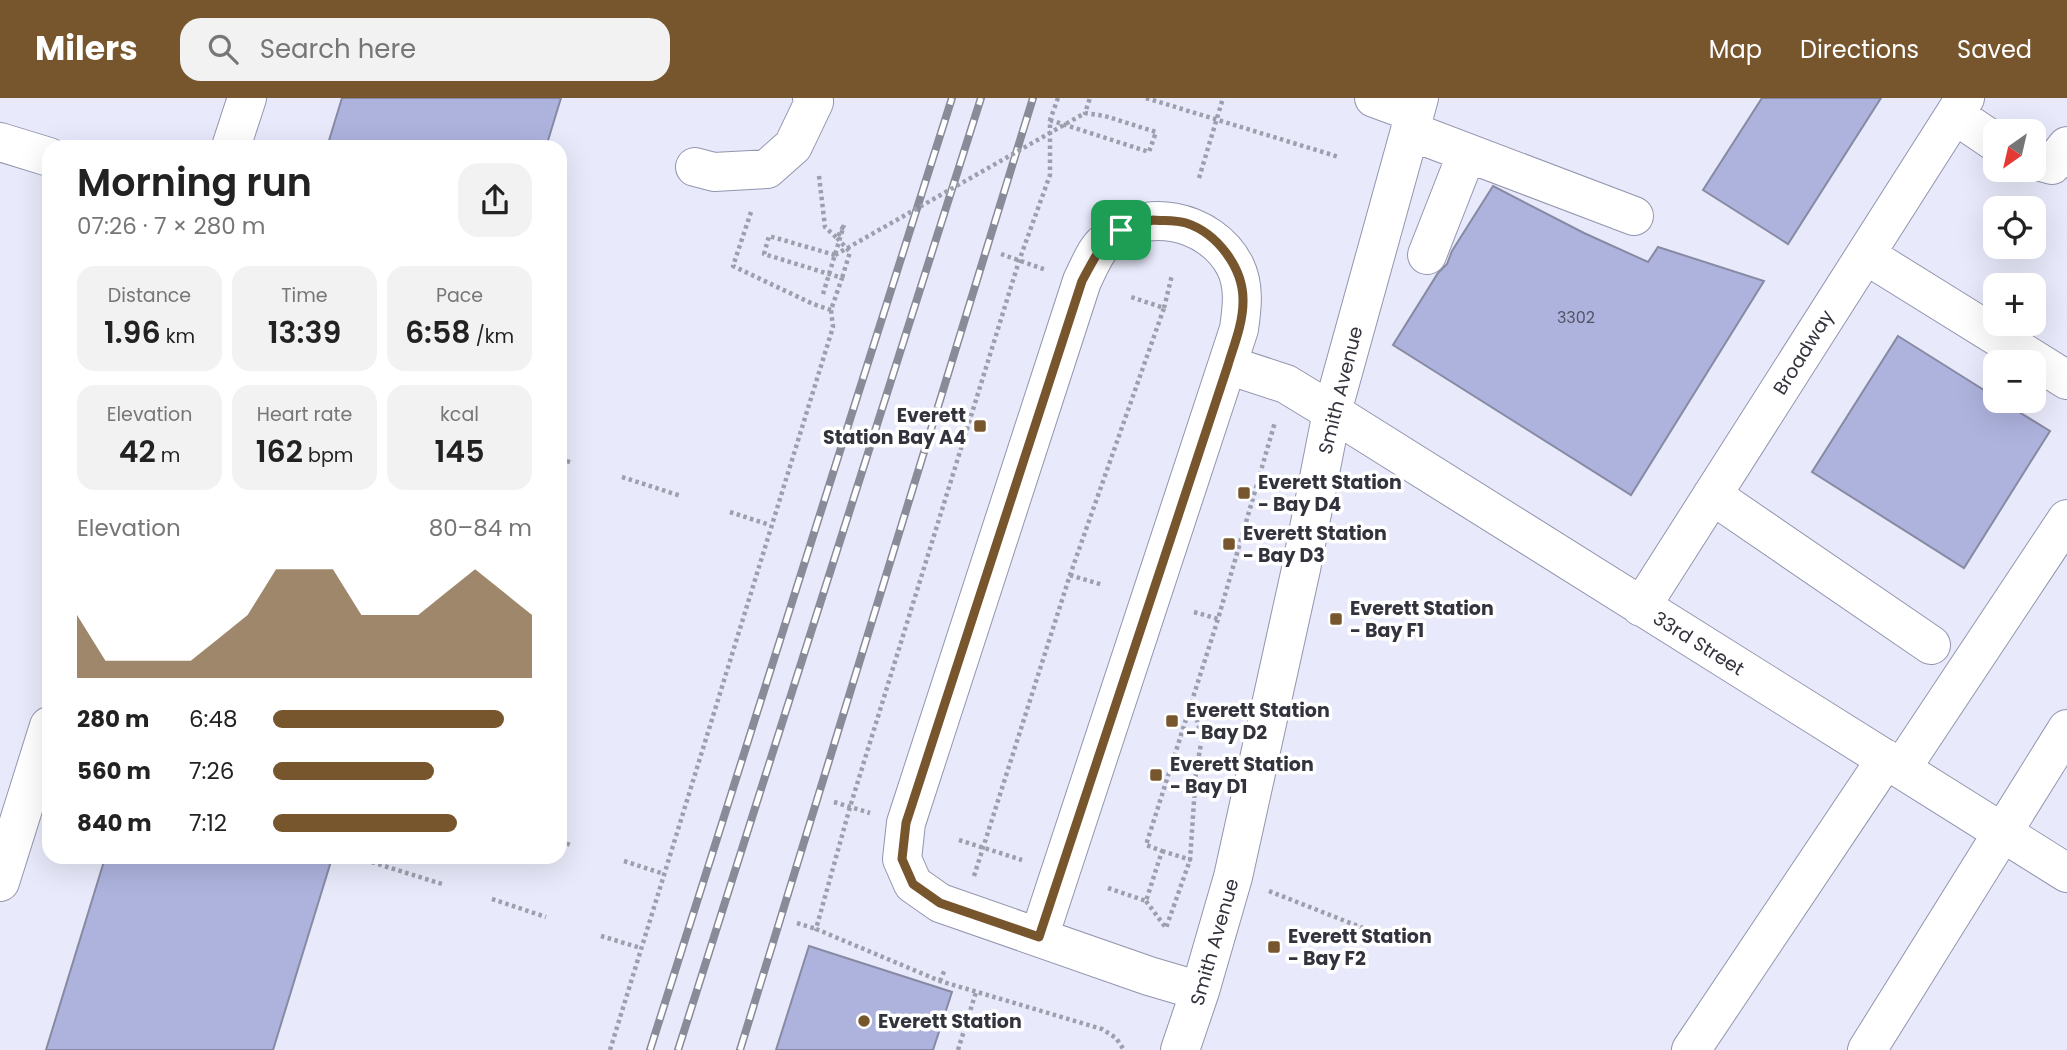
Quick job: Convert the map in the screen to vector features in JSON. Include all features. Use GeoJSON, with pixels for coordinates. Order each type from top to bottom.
{"type":"FeatureCollection","features":[{"type":"Feature","properties":{"kind":"street"},"geometry":{"type":"LineString","coordinates":[[233,140],[247,98]]}},
{"type":"Feature","properties":{"kind":"street"},"geometry":{"type":"LineString","coordinates":[[695,167],[714,172],[767,169],[793,146],[814,102],[813,98]]}},
{"type":"Feature","properties":{"kind":"street"},"geometry":{"type":"LineString","coordinates":[[1374,98],[1415,114],[1467,153],[1634,216]]}},
{"type":"Feature","properties":{"kind":"street"},"geometry":{"type":"LineString","coordinates":[[1960,106],[1983,130]]}},
{"type":"Feature","properties":{"kind":"street","name":"Broadway"},"geometry":{"type":"LineString","coordinates":[[1641,607],[1960,106]]}},
{"type":"Feature","properties":{"kind":"street","name":"Smith Avenue"},"geometry":{"type":"LineString","coordinates":[[1180,1050],[1233,877],[1301,569],[1332,412],[1415,114]]}},
{"type":"Feature","properties":{"kind":"street"},"geometry":{"type":"LineString","coordinates":[[0,142],[42,155]]}},
{"type":"Feature","properties":{"kind":"street"},"geometry":{"type":"LineString","coordinates":[[2046,163],[2052,165],[2067,146]]}},
{"type":"Feature","properties":{"kind":"street"},"geometry":{"type":"LineString","coordinates":[[1427,256],[1467,153]]}},
{"type":"Feature","properties":{"kind":"street"},"geometry":{"type":"LineString","coordinates":[[1039,937],[1238,329],[1243,300],[1235,266],[1214,239],[1186,223],[1153,220],[1121,230],[1102,244],[1082,281],[906,823],[902,859],[913,884],[940,903],[1039,937],[1200,991]]}},
{"type":"Feature","properties":{"kind":"street"},"geometry":{"type":"LineString","coordinates":[[1866,255],[2067,380]]}},
{"type":"Feature","properties":{"kind":"street","name":"33rd Street"},"geometry":{"type":"LineString","coordinates":[[1228,365],[1286,384],[2067,873]]}},
{"type":"Feature","properties":{"kind":"street"},"geometry":{"type":"LineString","coordinates":[[1712,495],[1931,645]]}},
{"type":"Feature","properties":{"kind":"street"},"geometry":{"type":"LineString","coordinates":[[1691,1050],[2067,519]]}},
{"type":"Feature","properties":{"kind":"street"},"geometry":{"type":"LineString","coordinates":[[1867,1050],[2067,729]]}},
{"type":"Feature","properties":{"kind":"street"},"geometry":{"type":"LineString","coordinates":[[1,877],[42,748]]}},
{"type":"Feature","properties":{"kind":"path"},"geometry":{"type":"LineString","coordinates":[[816,929],[850,807],[1019,261],[1050,175],[1050,120],[1058,98]]}},
{"type":"Feature","properties":{"kind":"path"},"geometry":{"type":"LineString","coordinates":[[1085,113],[1090,98]]}},
{"type":"Feature","properties":{"kind":"path"},"geometry":{"type":"LineString","coordinates":[[1146,98],[1339,157]]}},
{"type":"Feature","properties":{"kind":"path"},"geometry":{"type":"LineString","coordinates":[[1199,178],[1223,98]]}},
{"type":"Feature","properties":{"kind":"path"},"geometry":{"type":"LineString","coordinates":[[842,278],[764,254],[769,236],[835,255],[1085,113],[1105,116],[1156,132],[1149,152],[1050,120]]}},
{"type":"Feature","properties":{"kind":"path"},"geometry":{"type":"LineString","coordinates":[[610,1050],[832,327],[831,310],[849,251],[825,227],[818,164]]}},
{"type":"Feature","properties":{"kind":"path"},"geometry":{"type":"LineString","coordinates":[[751,212],[733,266],[831,310]]}},
{"type":"Feature","properties":{"kind":"path"},"geometry":{"type":"LineString","coordinates":[[823,294],[844,225],[838,238]]}},
{"type":"Feature","properties":{"kind":"path"},"geometry":{"type":"LineString","coordinates":[[1001,254],[1047,270]]}},
{"type":"Feature","properties":{"kind":"path"},"geometry":{"type":"LineString","coordinates":[[972,884],[1070,575],[1164,308],[1172,275]]}},
{"type":"Feature","properties":{"kind":"path"},"geometry":{"type":"LineString","coordinates":[[1128,296],[1164,308]]}},
{"type":"Feature","properties":{"kind":"path"},"geometry":{"type":"LineString","coordinates":[[1200,864],[1146,845],[1218,619],[1275,422]]}},
{"type":"Feature","properties":{"kind":"path"},"geometry":{"type":"LineString","coordinates":[[567,461],[573,463]]}},
{"type":"Feature","properties":{"kind":"path"},"geometry":{"type":"LineString","coordinates":[[622,477],[681,496]]}},
{"type":"Feature","properties":{"kind":"path"},"geometry":{"type":"LineString","coordinates":[[730,512],[770,526]]}},
{"type":"Feature","properties":{"kind":"path"},"geometry":{"type":"LineString","coordinates":[[1070,575],[1103,585]]}},
{"type":"Feature","properties":{"kind":"path"},"geometry":{"type":"LineString","coordinates":[[1194,612],[1218,619]]}},
{"type":"Feature","properties":{"kind":"path"},"geometry":{"type":"LineString","coordinates":[[1108,888],[1146,901],[1166,928],[1190,860],[1196,772],[1202,738],[1192,703]]}},
{"type":"Feature","properties":{"kind":"path"},"geometry":{"type":"LineString","coordinates":[[834,802],[875,814]]}},
{"type":"Feature","properties":{"kind":"path"},"geometry":{"type":"LineString","coordinates":[[960,840],[1022,860]]}},
{"type":"Feature","properties":{"kind":"path"},"geometry":{"type":"LineString","coordinates":[[567,844],[573,846]]}},
{"type":"Feature","properties":{"kind":"path"},"geometry":{"type":"LineString","coordinates":[[1146,901],[1162,851]]}},
{"type":"Feature","properties":{"kind":"path"},"geometry":{"type":"LineString","coordinates":[[624,861],[664,874]]}},
{"type":"Feature","properties":{"kind":"path"},"geometry":{"type":"LineString","coordinates":[[378,864],[442,884]]}},
{"type":"Feature","properties":{"kind":"path"},"geometry":{"type":"LineString","coordinates":[[1268,891],[1368,930]]}},
{"type":"Feature","properties":{"kind":"path"},"geometry":{"type":"LineString","coordinates":[[492,899],[546,917]]}},
{"type":"Feature","properties":{"kind":"path"},"geometry":{"type":"LineString","coordinates":[[797,923],[940,981],[1102,1029],[1116,1038],[1124,1050]]}},
{"type":"Feature","properties":{"kind":"path"},"geometry":{"type":"LineString","coordinates":[[600,936],[641,948]]}},
{"type":"Feature","properties":{"kind":"path"},"geometry":{"type":"LineString","coordinates":[[940,981],[945,968]]}},
{"type":"Feature","properties":{"kind":"path"},"geometry":{"type":"LineString","coordinates":[[958,1050],[976,992]]}},
{"type":"Feature","properties":{"kind":"building"},"geometry":{"type":"Polygon","coordinates":[[[342,98],[561,98],[548,140],[329,140],[342,98]]]}},
{"type":"Feature","properties":{"kind":"building"},"geometry":{"type":"Polygon","coordinates":[[[1762,98],[1881,98],[1788,244],[1703,190],[1762,98]]]}},
{"type":"Feature","properties":{"kind":"building"},"geometry":{"type":"Polygon","coordinates":[[[1493,186],[1584,233],[1648,262],[1658,247],[1764,281],[1631,495],[1393,345],[1438,273],[1447,264],[1452,251],[1493,186]]]}},
{"type":"Feature","properties":{"kind":"building"},"geometry":{"type":"Polygon","coordinates":[[[1898,336],[1983,389],[1983,413],[2021,413],[2050,431],[1964,568],[1812,472],[1898,336]]]}},
{"type":"Feature","properties":{"kind":"building"},"geometry":{"type":"Polygon","coordinates":[[[103,864],[330,864],[273,1050],[46,1050],[103,864]]]}},
{"type":"Feature","properties":{"kind":"building","name":"Everett Station"},"geometry":{"type":"Polygon","coordinates":[[[809,946],[952,992],[933,1050],[776,1050],[809,946]]]}},
{"type":"Feature","properties":{"kind":"railway"},"geometry":{"type":"LineString","coordinates":[[650,1050],[952,98]]}},
{"type":"Feature","properties":{"kind":"railway"},"geometry":{"type":"LineString","coordinates":[[678,1050],[981,98]]}},
{"type":"Feature","properties":{"kind":"railway"},"geometry":{"type":"LineString","coordinates":[[740,1050],[1033,98]]}},
{"type":"Feature","properties":{"kind":"place","name":"Everett Station Bay A4"},"geometry":{"type":"Point","coordinates":[980,426]}},
{"type":"Feature","properties":{"kind":"place","name":"Everett Station - Bay D4"},"geometry":{"type":"Point","coordinates":[1244,493]}},
{"type":"Feature","properties":{"kind":"place","name":"Everett Station - Bay D3"},"geometry":{"type":"Point","coordinates":[1229,544]}},
{"type":"Feature","properties":{"kind":"place","name":"Everett Station - Bay F1"},"geometry":{"type":"Point","coordinates":[1336,619]}},
{"type":"Feature","properties":{"kind":"place","name":"Everett Station - Bay D2"},"geometry":{"type":"Point","coordinates":[1172,721]}},
{"type":"Feature","properties":{"kind":"place","name":"Everett Station - Bay D1"},"geometry":{"type":"Point","coordinates":[1156,775]}},
{"type":"Feature","properties":{"kind":"place","name":"Everett Station - Bay F2"},"geometry":{"type":"Point","coordinates":[1274,947]}},
{"type":"Feature","properties":{"kind":"place","name":"Everett Station"},"geometry":{"type":"Point","coordinates":[864,1021]}},
{"type":"Feature","properties":{"kind":"route"},"geometry":{"type":"LineString","coordinates":[[1153,220],[1186,223],[1214,239],[1235,266],[1243,300],[1228,365],[1039,937],[940,903],[913,884],[902,859],[906,823],[1082,281],[1102,244],[1121,230],[1153,220]]}}]}
